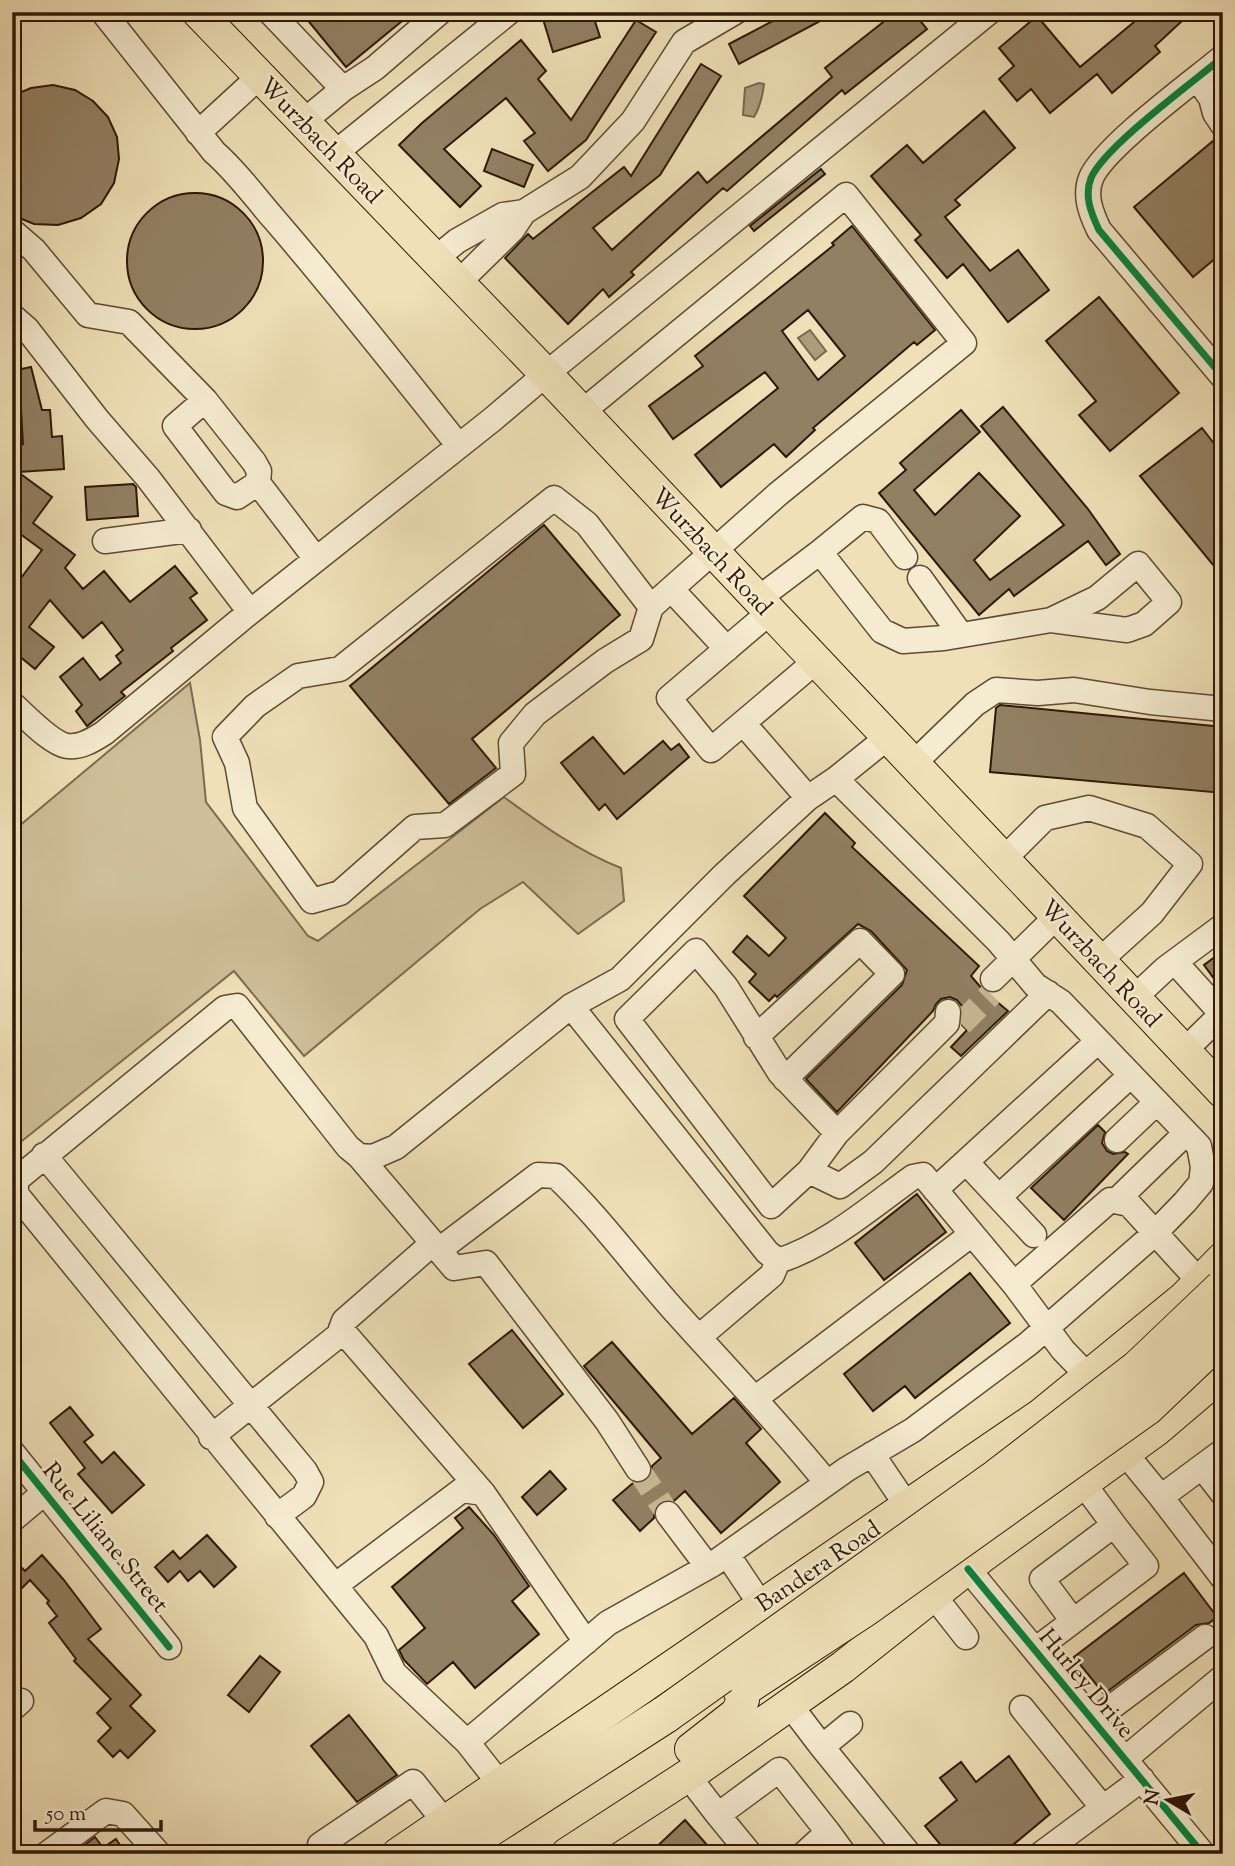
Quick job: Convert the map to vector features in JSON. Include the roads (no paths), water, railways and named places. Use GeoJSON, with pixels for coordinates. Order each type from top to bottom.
{"type":"FeatureCollection","features":[{"type":"Feature","properties":{"kind":"highway"},"geometry":{"type":"LineString","coordinates":[[493,1854],[673,1723],[1138,1369],[1211,1285]]}},
{"type":"Feature","properties":{"kind":"highway"},"geometry":{"type":"LineString","coordinates":[[447,1838],[673,1723],[866,1606],[1146,1407],[1223,1335]]}},
{"type":"Feature","properties":{"kind":"main road","name":"Wurzbach Road"},"geometry":{"type":"LineString","coordinates":[[198,12],[546,374],[1184,1051],[1221,1085]]}},
{"type":"Feature","properties":{"kind":"main road","name":"Bandera Road"},"geometry":{"type":"LineString","coordinates":[[398,1854],[447,1838],[500,1784],[1042,1414],[1184,1298],[1211,1285],[1223,1258]]}},
{"type":"Feature","properties":{"kind":"main road"},"geometry":{"type":"LineString","coordinates":[[575,1849],[688,1776],[790,1705],[1156,1430],[1223,1373]]}},
{"type":"Feature","properties":{"kind":"main road"},"geometry":{"type":"LineString","coordinates":[[895,1514],[806,1587],[797,1600],[796,1610],[810,1637],[825,1650],[839,1653],[861,1647],[898,1624]]}},
{"type":"Feature","properties":{"kind":"main road"},"geometry":{"type":"LineString","coordinates":[[575,1849],[622,1796],[718,1730],[737,1713],[743,1700],[737,1682],[722,1664],[700,1661],[615,1705]]}},
{"type":"Feature","properties":{"kind":"street"},"geometry":{"type":"LineString","coordinates":[[103,12],[198,133],[233,169],[271,217],[325,277],[459,446]]}},
{"type":"Feature","properties":{"kind":"street"},"geometry":{"type":"LineString","coordinates":[[270,12],[343,89]]}},
{"type":"Feature","properties":{"kind":"street"},"geometry":{"type":"LineString","coordinates":[[303,122],[343,89],[375,68],[440,12]]}},
{"type":"Feature","properties":{"kind":"street"},"geometry":{"type":"LineString","coordinates":[[334,154],[509,12]]}},
{"type":"Feature","properties":{"kind":"street"},"geometry":{"type":"LineString","coordinates":[[435,260],[457,241],[503,215],[524,212],[580,177],[633,121],[684,42],[734,12]]}},
{"type":"Feature","properties":{"kind":"street"},"geometry":{"type":"LineString","coordinates":[[12,704],[50,738],[66,746],[86,744],[104,733],[989,12]]}},
{"type":"Feature","properties":{"kind":"street"},"geometry":{"type":"LineString","coordinates":[[1223,57],[1117,145],[1097,167],[1090,179],[1088,193],[1088,203],[1099,230],[1223,377]]}},
{"type":"Feature","properties":{"kind":"street"},"geometry":{"type":"LineString","coordinates":[[198,133],[260,76]]}},
{"type":"Feature","properties":{"kind":"street"},"geometry":{"type":"LineString","coordinates":[[1197,78],[1220,112]]}},
{"type":"Feature","properties":{"kind":"street"},"geometry":{"type":"LineString","coordinates":[[582,412],[846,195],[964,343],[788,486],[651,607],[641,639],[606,661],[536,715],[511,743],[513,774],[446,825],[415,827],[340,893],[312,901],[245,808],[237,763],[225,737],[254,706],[298,676],[340,669],[554,498],[587,524],[651,607]]}},
{"type":"Feature","properties":{"kind":"street"},"geometry":{"type":"LineString","coordinates":[[458,283],[512,230],[524,212]]}},
{"type":"Feature","properties":{"kind":"street"},"geometry":{"type":"LineString","coordinates":[[12,231],[34,250],[88,316],[129,322],[205,400],[254,462],[259,471],[258,483],[316,559]]}},
{"type":"Feature","properties":{"kind":"street"},"geometry":{"type":"LineString","coordinates":[[12,316],[27,329],[189,530],[250,612]]}},
{"type":"Feature","properties":{"kind":"street"},"geometry":{"type":"LineString","coordinates":[[205,400],[175,426],[226,493],[237,497],[258,483]]}},
{"type":"Feature","properties":{"kind":"street"},"geometry":{"type":"LineString","coordinates":[[816,661],[711,750],[669,698],[727,649],[764,605],[820,552],[863,517],[878,521],[905,557]]}},
{"type":"Feature","properties":{"kind":"street"},"geometry":{"type":"LineString","coordinates":[[105,541],[189,530]]}},
{"type":"Feature","properties":{"kind":"street"},"geometry":{"type":"LineString","coordinates":[[820,552],[883,631],[903,641],[1051,621]]}},
{"type":"Feature","properties":{"kind":"street"},"geometry":{"type":"LineString","coordinates":[[920,578],[961,635]]}},
{"type":"Feature","properties":{"kind":"street"},"geometry":{"type":"LineString","coordinates":[[671,589],[727,649]]}},
{"type":"Feature","properties":{"kind":"street"},"geometry":{"type":"LineString","coordinates":[[913,764],[975,704],[996,690],[1038,693],[1074,690],[1150,702],[1223,709]]}},
{"type":"Feature","properties":{"kind":"street"},"geometry":{"type":"LineString","coordinates":[[743,723],[808,798]]}},
{"type":"Feature","properties":{"kind":"street"},"geometry":{"type":"LineString","coordinates":[[359,1156],[373,1157],[396,1147],[571,1006],[620,979],[725,874],[808,798],[888,737]]}},
{"type":"Feature","properties":{"kind":"street"},"geometry":{"type":"LineString","coordinates":[[467,1742],[608,1623],[717,1560],[827,1483],[913,1430],[1028,1344],[1156,1232],[1201,1183],[1203,1167],[1199,1146],[1061,1002],[1035,985],[999,942],[836,779]]}},
{"type":"Feature","properties":{"kind":"street"},"geometry":{"type":"LineString","coordinates":[[1004,859],[1045,818],[1089,808],[1147,825],[1190,864],[1152,913],[1099,961]]}},
{"type":"Feature","properties":{"kind":"street"},"geometry":{"type":"LineString","coordinates":[[987,986],[1057,916]]}},
{"type":"Feature","properties":{"kind":"street"},"geometry":{"type":"LineString","coordinates":[[1134,998],[1175,962],[1223,926]]}},
{"type":"Feature","properties":{"kind":"street"},"geometry":{"type":"LineString","coordinates":[[756,1037],[860,942],[892,974],[785,1079]]}},
{"type":"Feature","properties":{"kind":"street"},"geometry":{"type":"LineString","coordinates":[[837,1133],[785,1079],[726,987],[696,951],[626,1019],[771,1206],[809,1171],[837,1133],[952,1020]]}},
{"type":"Feature","properties":{"kind":"street"},"geometry":{"type":"LineString","coordinates":[[1175,962],[1222,1013],[1184,1051]]}},
{"type":"Feature","properties":{"kind":"street"},"geometry":{"type":"LineString","coordinates":[[809,1171],[840,1186],[873,1162],[1048,993]]}},
{"type":"Feature","properties":{"kind":"street"},"geometry":{"type":"LineString","coordinates":[[500,1784],[467,1742],[394,1673],[376,1636],[336,1585],[211,1437],[16,1194],[16,1180],[225,1008],[237,1006],[348,1147],[359,1156],[454,1268],[486,1263],[607,1421],[638,1469]]}},
{"type":"Feature","properties":{"kind":"street"},"geometry":{"type":"LineString","coordinates":[[571,1006],[751,1233],[778,1261]]}},
{"type":"Feature","properties":{"kind":"street"},"geometry":{"type":"LineString","coordinates":[[935,1190],[1098,1041]]}},
{"type":"Feature","properties":{"kind":"street"},"geometry":{"type":"LineString","coordinates":[[1000,1196],[1131,1075]]}},
{"type":"Feature","properties":{"kind":"street"},"geometry":{"type":"LineString","coordinates":[[1117,1140],[1157,1102]]}},
{"type":"Feature","properties":{"kind":"street"},"geometry":{"type":"LineString","coordinates":[[1116,1201],[1186,1133]]}},
{"type":"Feature","properties":{"kind":"street"},"geometry":{"type":"LineString","coordinates":[[44,1156],[305,1471],[311,1482],[304,1496],[277,1516]]}},
{"type":"Feature","properties":{"kind":"street"},"geometry":{"type":"LineString","coordinates":[[967,1163],[1034,1235]]}},
{"type":"Feature","properties":{"kind":"street"},"geometry":{"type":"LineString","coordinates":[[211,1437],[339,1335],[344,1321],[436,1246],[538,1175],[556,1176],[582,1200],[827,1483]]}},
{"type":"Feature","properties":{"kind":"street"},"geometry":{"type":"LineString","coordinates":[[778,1261],[792,1257],[847,1225],[914,1177],[923,1175],[1014,1284],[1063,1350],[1088,1376]]}},
{"type":"Feature","properties":{"kind":"street"},"geometry":{"type":"LineString","coordinates":[[1014,1284],[1110,1200],[1129,1204],[1211,1285]]}},
{"type":"Feature","properties":{"kind":"street"},"geometry":{"type":"LineString","coordinates":[[756,1398],[972,1234]]}},
{"type":"Feature","properties":{"kind":"street"},"geometry":{"type":"LineString","coordinates":[[699,1337],[772,1275],[778,1261]]}},
{"type":"Feature","properties":{"kind":"street"},"geometry":{"type":"LineString","coordinates":[[341,1329],[483,1493],[586,1642]]}},
{"type":"Feature","properties":{"kind":"street"},"geometry":{"type":"LineString","coordinates":[[1161,1497],[1223,1451]]}},
{"type":"Feature","properties":{"kind":"street","name":"Rue Liliane Street"},"geometry":{"type":"LineString","coordinates":[[12,1452],[169,1647]]}},
{"type":"Feature","properties":{"kind":"street"},"geometry":{"type":"LineString","coordinates":[[1125,1453],[1220,1567]]}},
{"type":"Feature","properties":{"kind":"street"},"geometry":{"type":"LineString","coordinates":[[872,1454],[895,1514]]}},
{"type":"Feature","properties":{"kind":"street"},"geometry":{"type":"LineString","coordinates":[[1202,1466],[1223,1494]]}},
{"type":"Feature","properties":{"kind":"street"},"geometry":{"type":"LineString","coordinates":[[1035,1650],[1146,1566],[1083,1483]]}},
{"type":"Feature","properties":{"kind":"street"},"geometry":{"type":"LineString","coordinates":[[336,1585],[463,1490],[483,1493]]}},
{"type":"Feature","properties":{"kind":"street"},"geometry":{"type":"LineString","coordinates":[[12,1520],[44,1492]]}},
{"type":"Feature","properties":{"kind":"street"},"geometry":{"type":"LineString","coordinates":[[668,1514],[761,1605]]}},
{"type":"Feature","properties":{"kind":"street"},"geometry":{"type":"LineString","coordinates":[[1073,1622],[1042,1579],[1114,1525]]}},
{"type":"Feature","properties":{"kind":"street","name":"Hurley Drive"},"geometry":{"type":"LineString","coordinates":[[968,1569],[1203,1854]]}},
{"type":"Feature","properties":{"kind":"street"},"geometry":{"type":"LineString","coordinates":[[934,1596],[966,1637]]}},
{"type":"Feature","properties":{"kind":"street"},"geometry":{"type":"LineString","coordinates":[[1094,1721],[1205,1637]]}},
{"type":"Feature","properties":{"kind":"street"},"geometry":{"type":"LineString","coordinates":[[1125,1759],[1223,1677]]}},
{"type":"Feature","properties":{"kind":"street"},"geometry":{"type":"LineString","coordinates":[[790,1705],[909,1854]]}},
{"type":"Feature","properties":{"kind":"street"},"geometry":{"type":"LineString","coordinates":[[1022,1708],[1103,1808]]}},
{"type":"Feature","properties":{"kind":"street"},"geometry":{"type":"LineString","coordinates":[[822,1747],[850,1724]]}},
{"type":"Feature","properties":{"kind":"street"},"geometry":{"type":"LineString","coordinates":[[718,1815],[779,1770],[844,1854]]}},
{"type":"Feature","properties":{"kind":"street"},"geometry":{"type":"LineString","coordinates":[[688,1776],[750,1854]]}},
{"type":"Feature","properties":{"kind":"street"},"geometry":{"type":"LineString","coordinates":[[1041,1854],[1142,1779]]}},
{"type":"Feature","properties":{"kind":"street"},"geometry":{"type":"LineString","coordinates":[[326,1854],[320,1846],[413,1782],[447,1838]]}},
{"type":"Feature","properties":{"kind":"street"},"geometry":{"type":"LineString","coordinates":[[47,1854],[106,1811],[122,1814],[159,1854]]}},
{"type":"Feature","properties":{"kind":"street"},"geometry":{"type":"LineString","coordinates":[[804,1854],[828,1832]]}},
{"type":"Feature","properties":{"kind":"tunnel"},"geometry":{"type":"LineString","coordinates":[[961,1024],[991,994]]}},
{"type":"Feature","properties":{"kind":"tunnel"},"geometry":{"type":"LineString","coordinates":[[638,1469],[668,1514]]}}]}
